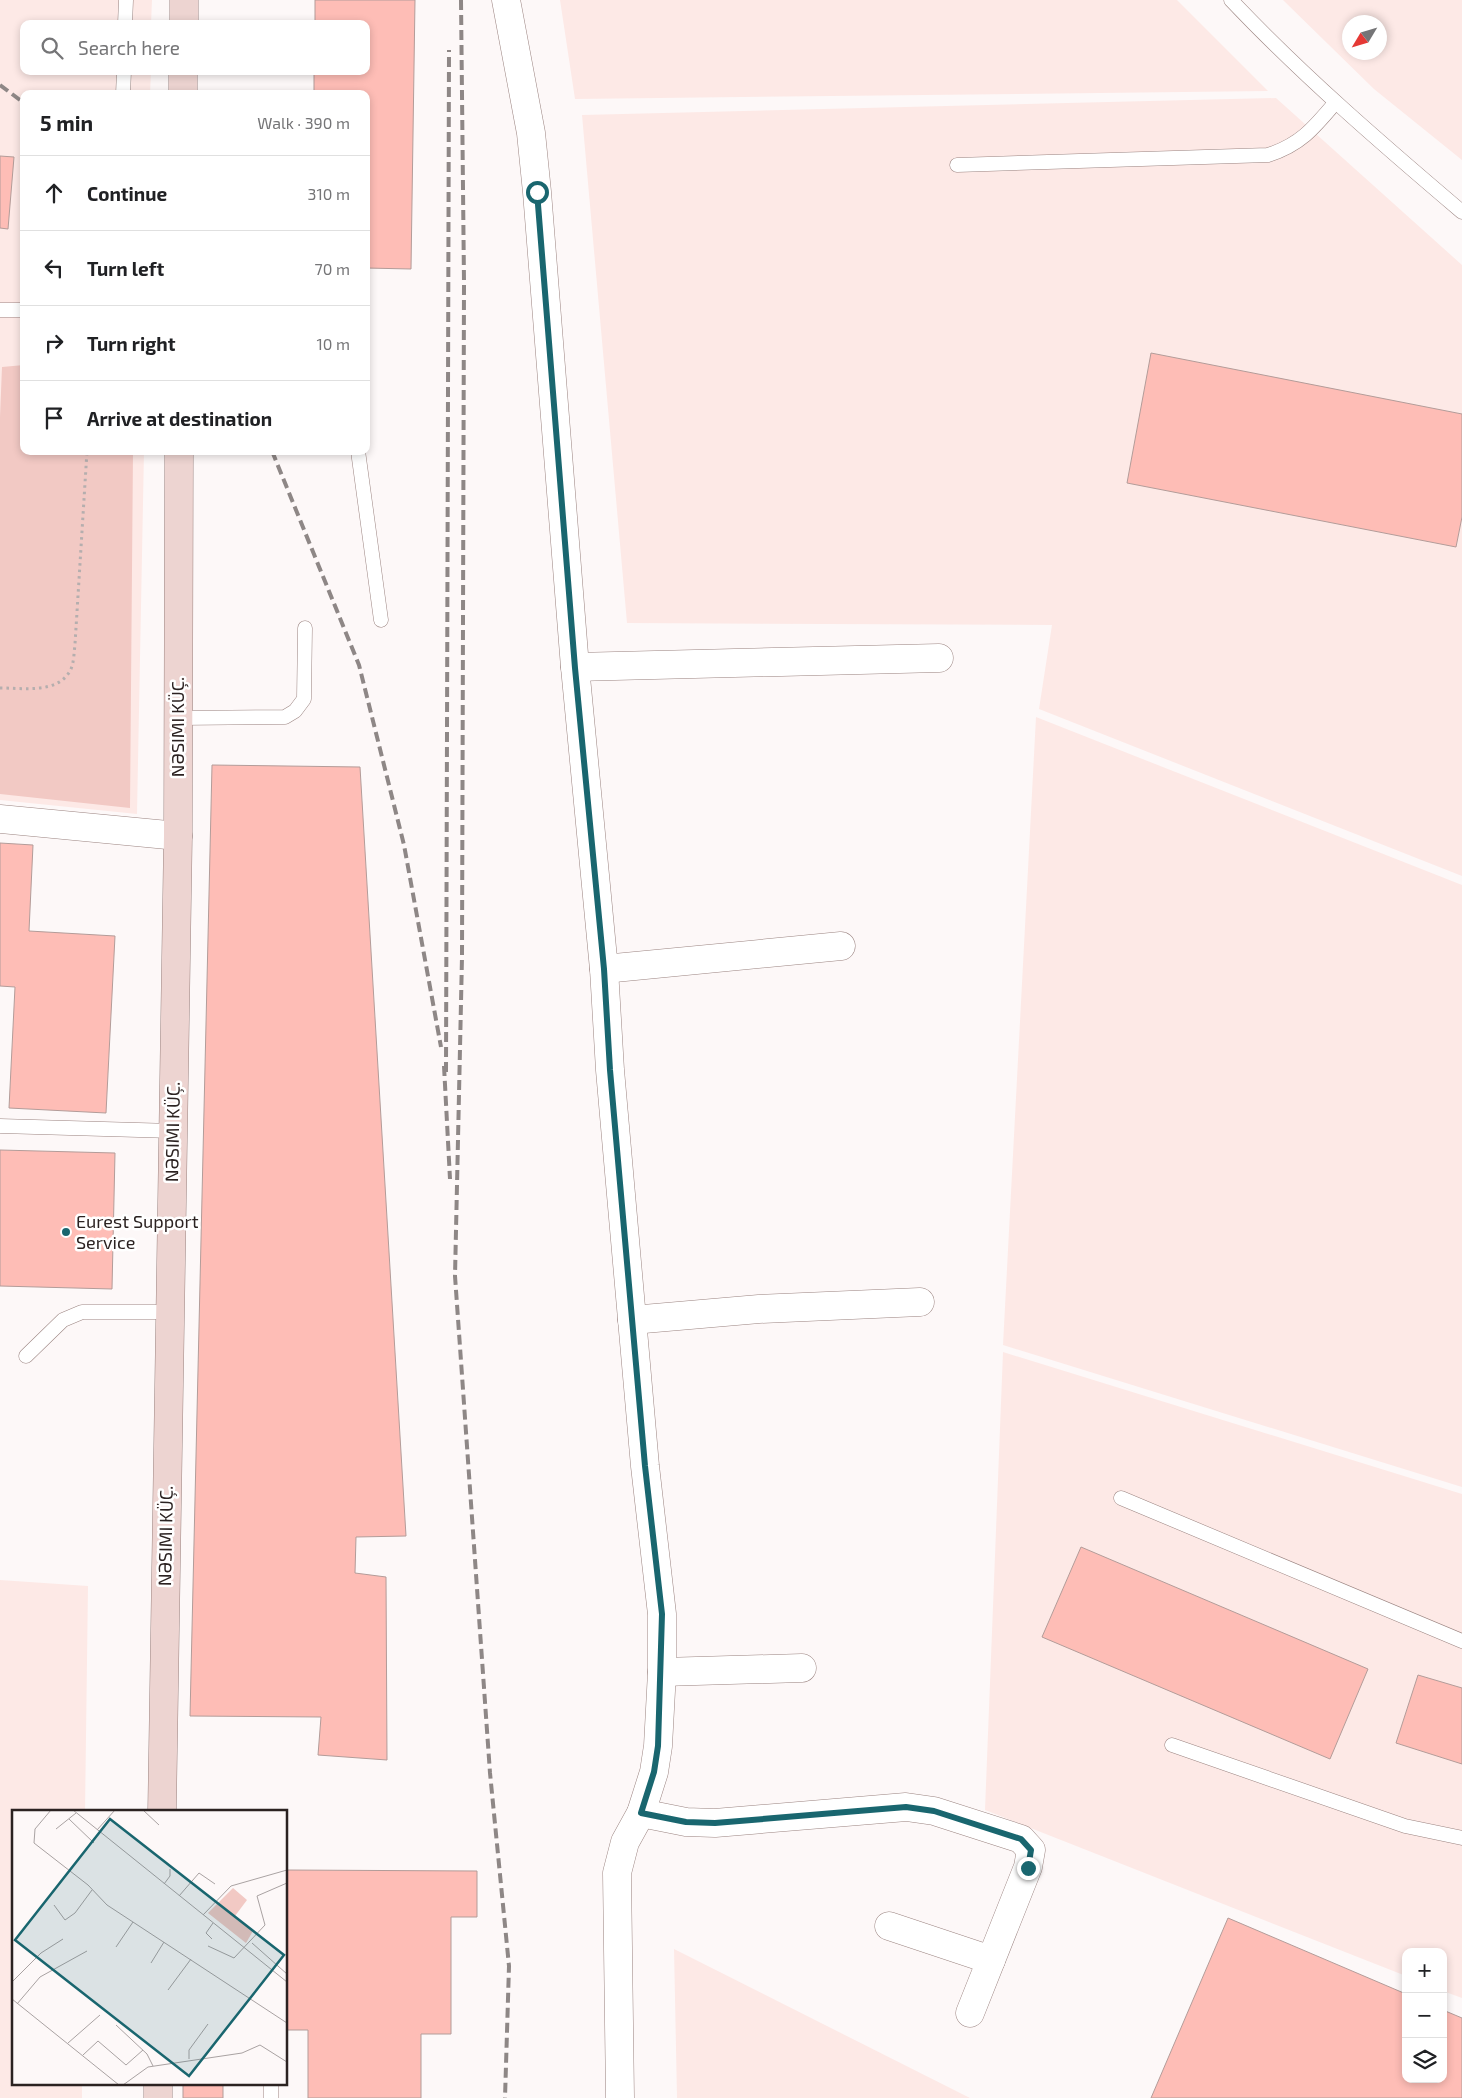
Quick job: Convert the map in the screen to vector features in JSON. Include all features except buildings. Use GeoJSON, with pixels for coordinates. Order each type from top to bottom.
{"type":"FeatureCollection","features":[{"type":"Feature","properties":{"kind":"street"},"geometry":{"type":"LineString","coordinates":[[184,0],[184,20]]}},
{"type":"Feature","properties":{"kind":"street"},"geometry":{"type":"LineString","coordinates":[[506,0],[532,143],[575,668],[604,969],[610,1070],[632,1320],[645,1466],[662,1614],[662,1672],[658,1746],[654,1772],[641,1813],[625,1842],[617,1873],[620,2098]]}},
{"type":"Feature","properties":{"kind":"street"},"geometry":{"type":"LineString","coordinates":[[183,75],[183,90]]}},
{"type":"Feature","properties":{"kind":"street","name":"NƏSIMI KÜÇ."},"geometry":{"type":"LineString","coordinates":[[162,1810],[178,836],[179,455]]}},
{"type":"Feature","properties":{"kind":"street"},"geometry":{"type":"LineString","coordinates":[[575,668],[940,658]]}},
{"type":"Feature","properties":{"kind":"street"},"geometry":{"type":"LineString","coordinates":[[0,819],[178,836]]}},
{"type":"Feature","properties":{"kind":"street"},"geometry":{"type":"LineString","coordinates":[[604,969],[841,946]]}},
{"type":"Feature","properties":{"kind":"street"},"geometry":{"type":"LineString","coordinates":[[632,1320],[760,1309],[920,1302]]}},
{"type":"Feature","properties":{"kind":"street"},"geometry":{"type":"LineString","coordinates":[[662,1672],[802,1668]]}},
{"type":"Feature","properties":{"kind":"street"},"geometry":{"type":"LineString","coordinates":[[641,1813],[686,1822],[715,1823],[906,1807],[934,1811],[1021,1839],[1031,1850],[1028,1868],[970,2013]]}},
{"type":"Feature","properties":{"kind":"street"},"geometry":{"type":"LineString","coordinates":[[889,1926],[991,1960]]}},
{"type":"Feature","properties":{"kind":"lane"},"geometry":{"type":"LineString","coordinates":[[125,20],[126,0]]}},
{"type":"Feature","properties":{"kind":"lane"},"geometry":{"type":"LineString","coordinates":[[1231,0],[1280,52],[1335,103],[1462,212]]}},
{"type":"Feature","properties":{"kind":"lane"},"geometry":{"type":"LineString","coordinates":[[123,90],[124,75]]}},
{"type":"Feature","properties":{"kind":"lane"},"geometry":{"type":"LineString","coordinates":[[957,165],[1268,156],[1287,149],[1311,132],[1335,103]]}},
{"type":"Feature","properties":{"kind":"lane"},"geometry":{"type":"LineString","coordinates":[[0,310],[20,310]]}},
{"type":"Feature","properties":{"kind":"lane"},"geometry":{"type":"LineString","coordinates":[[359,455],[381,620]]}},
{"type":"Feature","properties":{"kind":"lane"},"geometry":{"type":"LineString","coordinates":[[178,718],[285,717],[295,711],[304,699],[305,628]]}},
{"type":"Feature","properties":{"kind":"lane"},"geometry":{"type":"LineString","coordinates":[[0,1126],[173,1131]]}},
{"type":"Feature","properties":{"kind":"lane"},"geometry":{"type":"LineString","coordinates":[[26,1356],[63,1320],[82,1312],[170,1312]]}},
{"type":"Feature","properties":{"kind":"lane"},"geometry":{"type":"LineString","coordinates":[[1121,1498],[1462,1640]]}},
{"type":"Feature","properties":{"kind":"lane"},"geometry":{"type":"LineString","coordinates":[[1172,1745],[1405,1826],[1462,1838]]}},
{"type":"Feature","properties":{"kind":"path"},"geometry":{"type":"LineString","coordinates":[[0,688],[44,688],[62,682],[71,670],[75,644],[86,455]]}},
{"type":"Feature","properties":{"kind":"shaded area"},"geometry":{"type":"Polygon","coordinates":[[[0,0],[152,0],[151,20],[20,20],[20,75],[151,75],[150,90],[20,90],[20,455],[144,455],[137,814],[0,800],[0,0]]]}},
{"type":"Feature","properties":{"kind":"shaded area"},"geometry":{"type":"Polygon","coordinates":[[[560,0],[1177,0],[1268,91],[575,99],[560,0]]]}},
{"type":"Feature","properties":{"kind":"shaded area"},"geometry":{"type":"Polygon","coordinates":[[[1283,0],[1462,0],[1462,160],[1374,89],[1344,60],[1387,60],[1387,15],[1342,15],[1342,58],[1283,0]]]}},
{"type":"Feature","properties":{"kind":"shaded area"},"geometry":{"type":"Polygon","coordinates":[[[1276,98],[1462,265],[1462,876],[1039,709],[1052,625],[627,623],[582,115],[1276,98]]]}},
{"type":"Feature","properties":{"kind":"shaded area"},"geometry":{"type":"Polygon","coordinates":[[[20,365],[20,455],[133,455],[130,808],[0,794],[0,417],[2,367],[20,365]]]}},
{"type":"Feature","properties":{"kind":"shaded area"},"geometry":{"type":"Polygon","coordinates":[[[1036,717],[1462,885],[1462,1487],[1003,1345],[1036,717]]]}},
{"type":"Feature","properties":{"kind":"shaded area"},"geometry":{"type":"Polygon","coordinates":[[[1003,1352],[1462,1494],[1462,1998],[1447,1992],[1447,1948],[1402,1948],[1402,1974],[985,1810],[1003,1352]]]}},
{"type":"Feature","properties":{"kind":"shaded area"},"geometry":{"type":"Polygon","coordinates":[[[0,1580],[88,1586],[85,1810],[12,1810],[12,2086],[82,2086],[82,2098],[0,2098],[0,1580]]]}},
{"type":"Feature","properties":{"kind":"shaded area"},"geometry":{"type":"Polygon","coordinates":[[[674,1949],[970,2098],[677,2098],[674,1949]]]}},
{"type":"Feature","properties":{"kind":"railway"},"geometry":{"type":"LineString","coordinates":[[461,0],[464,282],[462,957],[455,1276],[490,1773],[509,1966],[505,2098]]}},
{"type":"Feature","properties":{"kind":"railway"},"geometry":{"type":"LineString","coordinates":[[446,1072],[449,50]]}},
{"type":"Feature","properties":{"kind":"railway"},"geometry":{"type":"LineString","coordinates":[[0,85],[20,100]]}},
{"type":"Feature","properties":{"kind":"railway"},"geometry":{"type":"LineString","coordinates":[[274,455],[359,665],[404,845],[441,1047]]}},
{"type":"Feature","properties":{"kind":"railway"},"geometry":{"type":"LineString","coordinates":[[444,1066],[450,1179]]}},
{"type":"Feature","properties":{"kind":"place","name":"Eurest Support Service"},"geometry":{"type":"Point","coordinates":[66,1232]}},
{"type":"Feature","properties":{"kind":"route"},"geometry":{"type":"LineString","coordinates":[[537,192],[575,668],[604,969],[610,1070],[645,1466],[662,1614],[662,1672],[658,1746],[654,1772],[641,1813],[686,1822],[715,1823],[906,1807],[934,1811],[1021,1839],[1031,1850],[1028,1868]]}}]}
